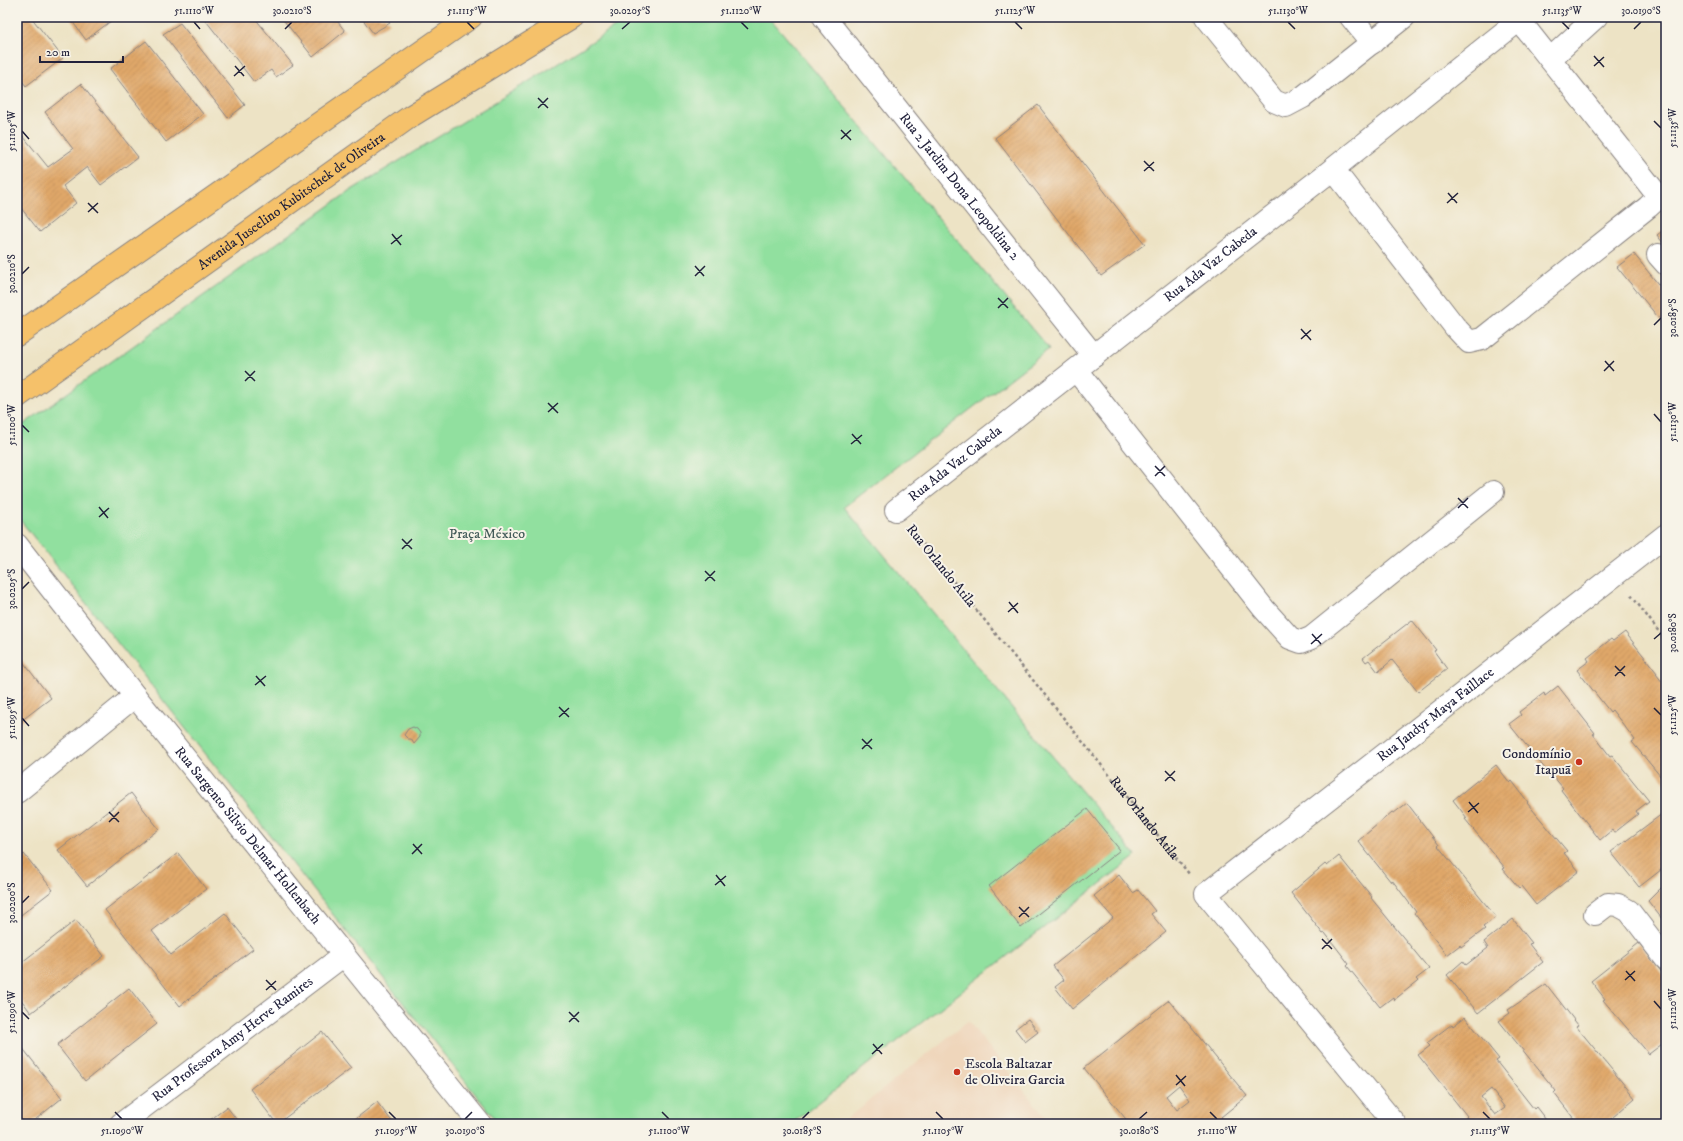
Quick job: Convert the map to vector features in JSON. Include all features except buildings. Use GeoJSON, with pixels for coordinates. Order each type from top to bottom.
{"type":"FeatureCollection","features":[{"type":"Feature","properties":{"kind":"main road"},"geometry":{"type":"LineString","coordinates":[[17,335],[471,17]]}},
{"type":"Feature","properties":{"kind":"main road","name":"Avenida Juscelino Kubitschek de Oliveira"},"geometry":{"type":"LineString","coordinates":[[17,397],[411,116],[572,17]]}},
{"type":"Feature","properties":{"kind":"street","name":"Rua 2 Jardim Dona Leopoldina 2"},"geometry":{"type":"LineString","coordinates":[[824,17],[1094,356]]}},
{"type":"Feature","properties":{"kind":"street"},"geometry":{"type":"LineString","coordinates":[[1206,17],[1274,101],[1286,106],[1303,97],[1404,17]]}},
{"type":"Feature","properties":{"kind":"street"},"geometry":{"type":"LineString","coordinates":[[1351,17],[1372,43]]}},
{"type":"Feature","properties":{"kind":"street"},"geometry":{"type":"LineString","coordinates":[[1550,59],[1596,17]]}},
{"type":"Feature","properties":{"kind":"street","name":"Rua Ada Vaz Cabeda"},"geometry":{"type":"LineString","coordinates":[[896,510],[1333,169],[1521,19]]}},
{"type":"Feature","properties":{"kind":"street"},"geometry":{"type":"LineString","coordinates":[[1333,169],[1454,327],[1469,342],[1482,339],[1662,194],[1550,59],[1521,19]]}},
{"type":"Feature","properties":{"kind":"street"},"geometry":{"type":"LineString","coordinates":[[1076,370],[1264,610],[1290,638],[1301,642],[1311,638],[1492,492]]}},
{"type":"Feature","properties":{"kind":"street","name":"Rua Jandyr Maya Faillace"},"geometry":{"type":"LineString","coordinates":[[1206,894],[1666,535]]}},
{"type":"Feature","properties":{"kind":"street","name":"Rua Sargento Silvio Delmar Hollenbach"},"geometry":{"type":"LineString","coordinates":[[17,545],[135,696],[480,1124]]}},
{"type":"Feature","properties":{"kind":"street"},"geometry":{"type":"LineString","coordinates":[[17,792],[135,696]]}},
{"type":"Feature","properties":{"kind":"street"},"geometry":{"type":"LineString","coordinates":[[1206,894],[1395,1124]]}},
{"type":"Feature","properties":{"kind":"street"},"geometry":{"type":"LineString","coordinates":[[1595,914],[1608,904],[1618,905],[1629,911],[1666,960]]}},
{"type":"Feature","properties":{"kind":"street","name":"Rua Professora Amy Herve Ramires"},"geometry":{"type":"LineString","coordinates":[[121,1124],[344,955]]}},
{"type":"Feature","properties":{"kind":"path","name":"Rua Orlando Atila"},"geometry":{"type":"LineString","coordinates":[[896,510],[1206,894]]}},
{"type":"Feature","properties":{"kind":"path"},"geometry":{"type":"LineString","coordinates":[[1614,575],[1666,641]]}},
{"type":"Feature","properties":{"kind":"shaded area","name":"Escola Baltazar de Oliveira Garcia"},"geometry":{"type":"Polygon","coordinates":[[[968,1021],[1051,1124],[840,1124],[968,1021]]]}},
{"type":"Feature","properties":{"kind":"green space","name":"Praça México"},"geometry":{"type":"Polygon","coordinates":[[[630,17],[769,17],[1049,349],[844,507],[1136,856],[791,1124],[499,1124],[17,516],[17,429],[350,191],[554,66],[630,17]]]}},
{"type":"Feature","properties":{"kind":"place","name":"Condomínio Itapuã"},"geometry":{"type":"Point","coordinates":[1579,762]}},
{"type":"Feature","properties":{"kind":"place","name":"Escola Baltazar de Oliveira Garcia"},"geometry":{"type":"Point","coordinates":[957,1072]}}]}
